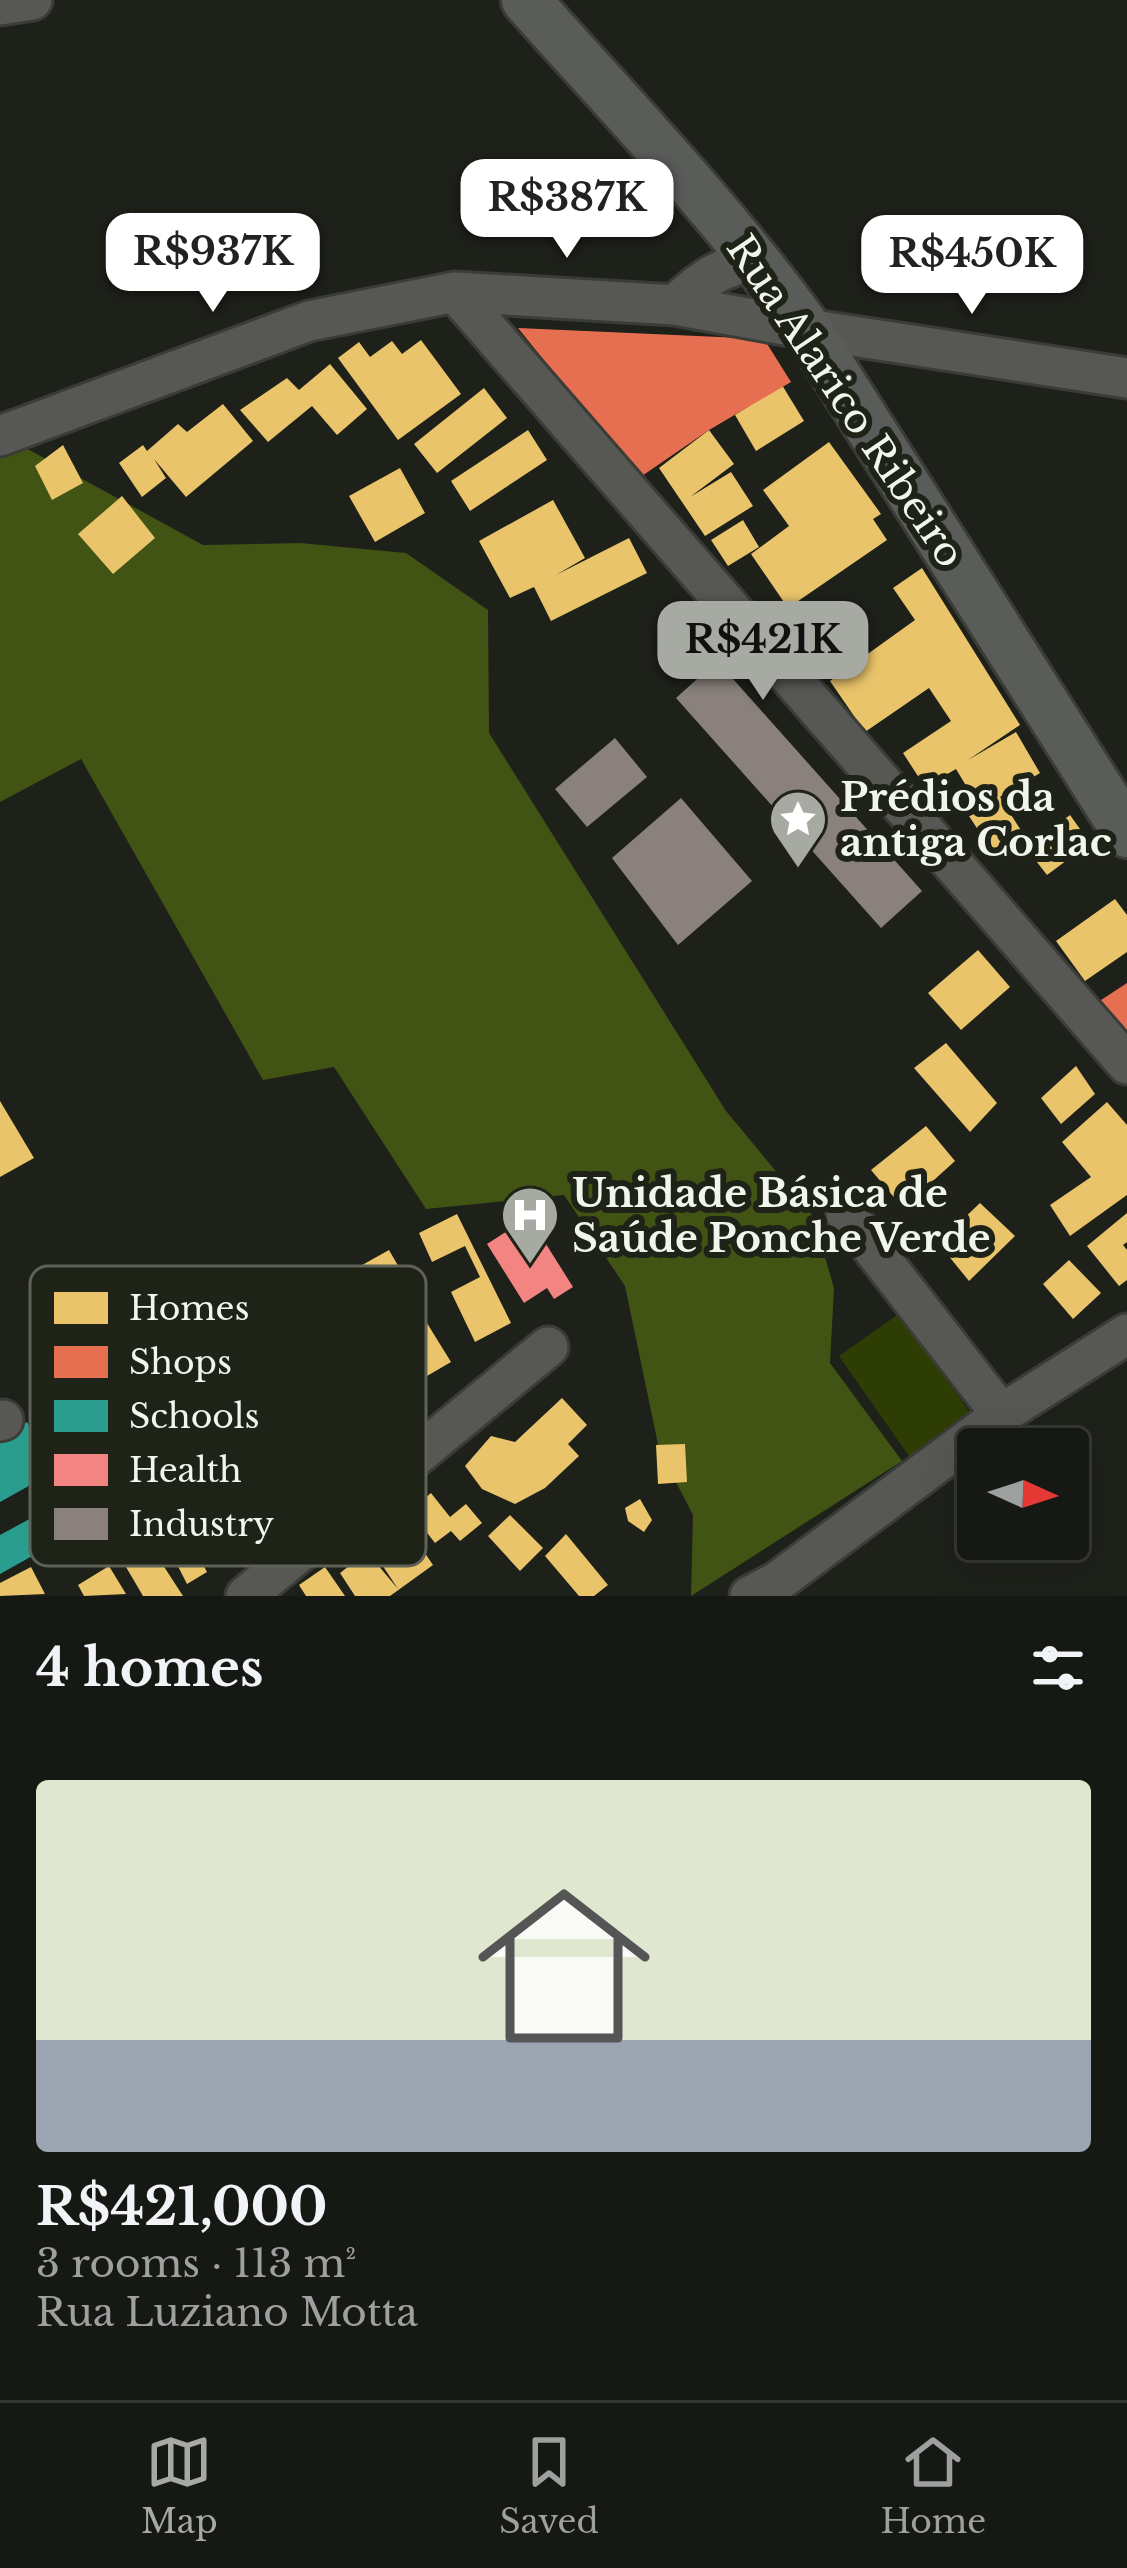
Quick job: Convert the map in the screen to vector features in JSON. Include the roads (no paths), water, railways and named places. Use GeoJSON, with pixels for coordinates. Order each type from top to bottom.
{"type":"FeatureCollection","features":[{"type":"Feature","properties":{"kind":"main road","name":"Rua Alarico Ribeiro"},"geometry":{"type":"LineString","coordinates":[[526,0],[698,188],[807,329],[1113,790],[1127,833]]}},
{"type":"Feature","properties":{"kind":"street"},"geometry":{"type":"LineString","coordinates":[[0,4],[32,0]]}},
{"type":"Feature","properties":{"kind":"street"},"geometry":{"type":"LineString","coordinates":[[675,305],[704,277],[757,260]]}},
{"type":"Feature","properties":{"kind":"street"},"geometry":{"type":"LineString","coordinates":[[455,292],[1127,1064]]}},
{"type":"Feature","properties":{"kind":"street"},"geometry":{"type":"LineString","coordinates":[[0,436],[309,321],[455,292],[675,305],[1127,378]]}},
{"type":"Feature","properties":{"kind":"street"},"geometry":{"type":"LineString","coordinates":[[846,1214],[1002,1415]]}},
{"type":"Feature","properties":{"kind":"street"},"geometry":{"type":"LineString","coordinates":[[770,1591],[1002,1415],[1127,1334]]}},
{"type":"Feature","properties":{"kind":"street"},"geometry":{"type":"LineString","coordinates":[[426,1448],[548,1347]]}},
{"type":"Feature","properties":{"kind":"street"},"geometry":{"type":"LineString","coordinates":[[246,1596],[282,1566]]}},
{"type":"Feature","properties":{"kind":"place","name":"Prédios da antiga Corlac"},"geometry":{"type":"Point","coordinates":[798,870]}},
{"type":"Feature","properties":{"kind":"place","name":"Unidade Básica de Saúde Ponche Verde"},"geometry":{"type":"Point","coordinates":[530,1266]}}]}
